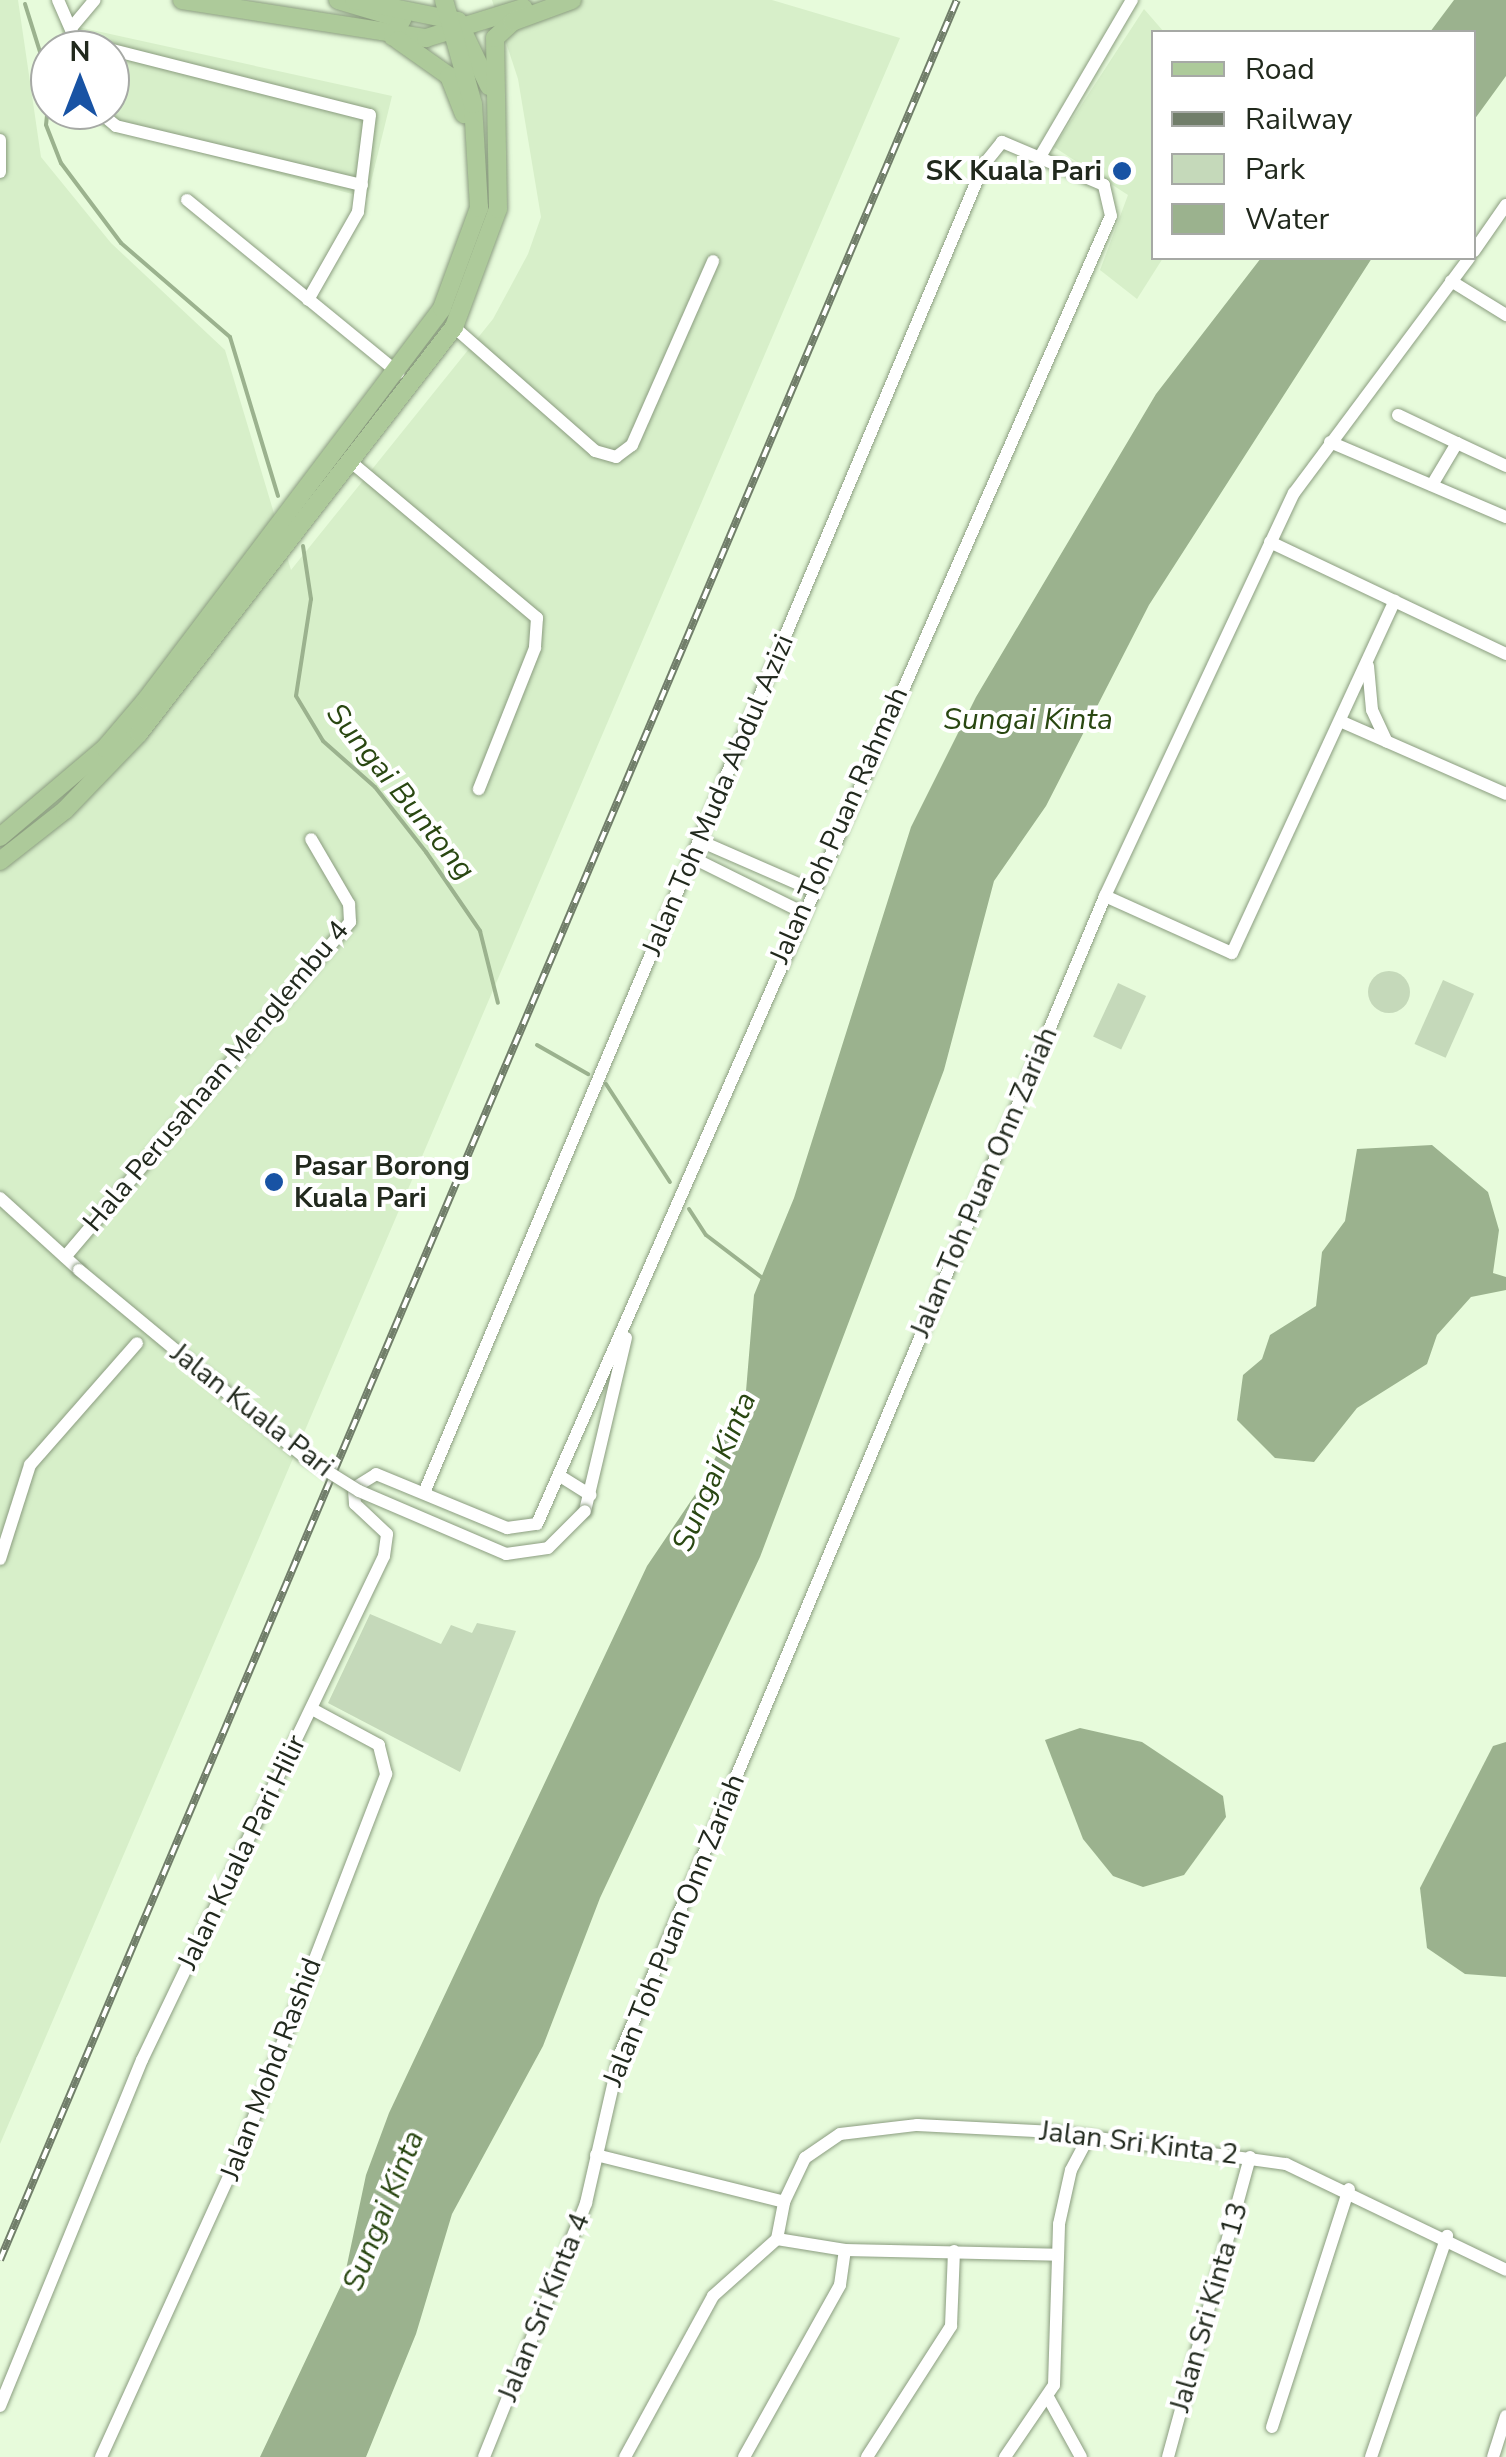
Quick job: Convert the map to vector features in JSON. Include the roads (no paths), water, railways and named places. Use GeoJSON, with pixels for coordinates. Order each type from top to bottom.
{"type":"FeatureCollection","features":[{"type":"Feature","properties":{"kind":"main road"},"geometry":{"type":"LineString","coordinates":[[182,0],[392,37],[449,76],[478,152]]}},
{"type":"Feature","properties":{"kind":"main road"},"geometry":{"type":"LineString","coordinates":[[338,0],[402,19],[392,37]]}},
{"type":"Feature","properties":{"kind":"main road"},"geometry":{"type":"LineString","coordinates":[[354,0],[453,19]]}},
{"type":"Feature","properties":{"kind":"main road"},"geometry":{"type":"LineString","coordinates":[[392,37],[453,19],[546,0]]}},
{"type":"Feature","properties":{"kind":"main road"},"geometry":{"type":"LineString","coordinates":[[0,861],[65,810],[139,733],[454,327],[498,209],[502,158],[493,95],[500,31],[572,0]]}},
{"type":"Feature","properties":{"kind":"main road"},"geometry":{"type":"LineString","coordinates":[[453,19],[493,95]]}},
{"type":"Feature","properties":{"kind":"main road"},"geometry":{"type":"LineString","coordinates":[[0,837],[106,748],[398,373],[458,275],[478,208],[478,152],[453,19]]}},
{"type":"Feature","properties":{"kind":"street"},"geometry":{"type":"LineString","coordinates":[[58,0],[72,30]]}},
{"type":"Feature","properties":{"kind":"street"},"geometry":{"type":"LineString","coordinates":[[80,30],[94,0]]}},
{"type":"Feature","properties":{"kind":"street"},"geometry":{"type":"LineString","coordinates":[[1041,155],[1132,0]]}},
{"type":"Feature","properties":{"kind":"street"},"geometry":{"type":"LineString","coordinates":[[130,52],[361,110],[374,124],[358,212],[308,300]]}},
{"type":"Feature","properties":{"kind":"street"},"geometry":{"type":"LineString","coordinates":[[130,129],[362,185]]}},
{"type":"Feature","properties":{"kind":"street"},"geometry":{"type":"LineString","coordinates":[[0,140],[0,172]]}},
{"type":"Feature","properties":{"kind":"street","name":"Jalan Toh Muda Abdul Azizi"},"geometry":{"type":"LineString","coordinates":[[424,1493],[984,164],[1002,142],[1041,155]]}},
{"type":"Feature","properties":{"kind":"street","name":"Jalan Toh Puan Rahmah"},"geometry":{"type":"LineString","coordinates":[[530,1530],[560,1476],[800,911],[1110,216],[1104,185],[1041,155]]}},
{"type":"Feature","properties":{"kind":"street"},"geometry":{"type":"LineString","coordinates":[[187,200],[398,373]]}},
{"type":"Feature","properties":{"kind":"street"},"geometry":{"type":"LineString","coordinates":[[1476,247],[1506,205]]}},
{"type":"Feature","properties":{"kind":"street","name":"Jalan Toh Puan Onn Zariah"},"geometry":{"type":"LineString","coordinates":[[596,2155],[620,2054],[1105,896],[1270,542],[1330,442],[1467,260]]}},
{"type":"Feature","properties":{"kind":"street"},"geometry":{"type":"LineString","coordinates":[[454,327],[595,451],[616,457],[632,445],[713,261]]}},
{"type":"Feature","properties":{"kind":"street"},"geometry":{"type":"LineString","coordinates":[[1452,282],[1506,315]]}},
{"type":"Feature","properties":{"kind":"street"},"geometry":{"type":"LineString","coordinates":[[1398,415],[1506,466]]}},
{"type":"Feature","properties":{"kind":"street"},"geometry":{"type":"LineString","coordinates":[[1330,442],[1506,517]]}},
{"type":"Feature","properties":{"kind":"street"},"geometry":{"type":"LineString","coordinates":[[1432,485],[1458,442]]}},
{"type":"Feature","properties":{"kind":"street"},"geometry":{"type":"LineString","coordinates":[[351,462],[536,618],[535,648],[479,789]]}},
{"type":"Feature","properties":{"kind":"street"},"geometry":{"type":"LineString","coordinates":[[1270,542],[1506,654]]}},
{"type":"Feature","properties":{"kind":"street"},"geometry":{"type":"LineString","coordinates":[[1105,896],[1232,953],[1395,600]]}},
{"type":"Feature","properties":{"kind":"street"},"geometry":{"type":"LineString","coordinates":[[1369,658],[1372,710],[1386,742]]}},
{"type":"Feature","properties":{"kind":"street"},"geometry":{"type":"LineString","coordinates":[[1340,721],[1506,794]]}},
{"type":"Feature","properties":{"kind":"street","name":"Hala Perusahaan Menglembu 4"},"geometry":{"type":"LineString","coordinates":[[65,1257],[348,926],[349,904],[312,839]]}},
{"type":"Feature","properties":{"kind":"street"},"geometry":{"type":"LineString","coordinates":[[700,841],[716,859],[800,911]]}},
{"type":"Feature","properties":{"kind":"street"},"geometry":{"type":"LineString","coordinates":[[692,858],[716,859],[810,890]]}},
{"type":"Feature","properties":{"kind":"street","name":"Jalan Kuala Pari"},"geometry":{"type":"LineString","coordinates":[[0,1198],[79,1270],[303,1456],[359,1490],[506,1554],[548,1548],[585,1511],[634,1306]]}},
{"type":"Feature","properties":{"kind":"street","name":"Jalan Kuala Pari"},"geometry":{"type":"LineString","coordinates":[[0,1210],[65,1257]]}},
{"type":"Feature","properties":{"kind":"street"},"geometry":{"type":"LineString","coordinates":[[0,1559],[30,1465],[137,1343]]}},
{"type":"Feature","properties":{"kind":"street","name":"Jalan Kuala Pari Hilir"},"geometry":{"type":"LineString","coordinates":[[0,2406],[142,2060],[388,1546],[381,1525],[355,1504],[354,1488],[376,1474],[507,1528],[530,1530]]}},
{"type":"Feature","properties":{"kind":"street"},"geometry":{"type":"LineString","coordinates":[[560,1476],[591,1495]]}},
{"type":"Feature","properties":{"kind":"street","name":"Jalan Mohd Rashid"},"geometry":{"type":"LineString","coordinates":[[101,2457],[242,2148],[386,1774],[379,1746],[312,1710]]}},
{"type":"Feature","properties":{"kind":"street","name":"Jalan Sri Kinta 2"},"geometry":{"type":"LineString","coordinates":[[777,2239],[784,2202],[804,2158],[840,2134],[917,2124],[1089,2136],[1250,2158],[1350,2190],[1447,2236],[1506,2270]]}},
{"type":"Feature","properties":{"kind":"street"},"geometry":{"type":"LineString","coordinates":[[1005,2457],[1048,2400],[1060,2335],[1058,2256],[1071,2170],[1089,2136]]}},
{"type":"Feature","properties":{"kind":"street"},"geometry":{"type":"LineString","coordinates":[[596,2155],[784,2202]]}},
{"type":"Feature","properties":{"kind":"street","name":"Jalan Sri Kinta 4"},"geometry":{"type":"LineString","coordinates":[[484,2457],[568,2252],[596,2155]]}},
{"type":"Feature","properties":{"kind":"street","name":"Jalan Sri Kinta 13"},"geometry":{"type":"LineString","coordinates":[[1168,2457],[1250,2158]]}},
{"type":"Feature","properties":{"kind":"street"},"geometry":{"type":"LineString","coordinates":[[1272,2427],[1350,2190]]}},
{"type":"Feature","properties":{"kind":"street"},"geometry":{"type":"LineString","coordinates":[[1371,2457],[1447,2236]]}},
{"type":"Feature","properties":{"kind":"street"},"geometry":{"type":"LineString","coordinates":[[624,2457],[712,2296],[777,2239],[845,2250],[954,2250],[1058,2256]]}},
{"type":"Feature","properties":{"kind":"street"},"geometry":{"type":"LineString","coordinates":[[744,2457],[840,2285],[845,2250]]}},
{"type":"Feature","properties":{"kind":"street"},"geometry":{"type":"LineString","coordinates":[[866,2457],[951,2326],[954,2250]]}},
{"type":"Feature","properties":{"kind":"street"},"geometry":{"type":"LineString","coordinates":[[1048,2400],[1081,2457]]}},
{"type":"Feature","properties":{"kind":"street"},"geometry":{"type":"LineString","coordinates":[[1493,2457],[1506,2416]]}},
{"type":"Feature","properties":{"kind":"water"},"geometry":{"type":"Polygon","coordinates":[[[1454,0],[1506,0],[1506,76],[1476,117],[1476,30],[1432,30],[1454,0]]]}},
{"type":"Feature","properties":{"kind":"water","name":"Sungai Kinta"},"geometry":{"type":"Polygon","coordinates":[[[1259,260],[1371,260],[1149,605],[1046,806],[994,881],[944,1070],[760,1557],[600,1898],[543,2046],[452,2214],[416,2334],[366,2457],[260,2457],[344,2279],[366,2175],[389,2113],[647,1566],[705,1480],[746,1391],[754,1295],[794,1198],[911,827],[976,697],[1156,394],[1259,260]]]}},
{"type":"Feature","properties":{"kind":"water"},"geometry":{"type":"Polygon","coordinates":[[[1432,1145],[1488,1192],[1499,1230],[1493,1273],[1506,1277],[1506,1290],[1471,1297],[1437,1335],[1427,1364],[1357,1408],[1314,1462],[1275,1458],[1237,1420],[1243,1375],[1262,1359],[1270,1335],[1316,1306],[1322,1252],[1345,1221],[1357,1149],[1432,1145]]]}},
{"type":"Feature","properties":{"kind":"water"},"geometry":{"type":"Polygon","coordinates":[[[1080,1728],[1142,1742],[1223,1796],[1226,1817],[1184,1875],[1143,1887],[1113,1876],[1083,1839],[1045,1740],[1080,1728]]]}},
{"type":"Feature","properties":{"kind":"water"},"geometry":{"type":"Polygon","coordinates":[[[1506,1742],[1506,1977],[1465,1974],[1427,1948],[1420,1888],[1493,1746],[1506,1742]]]}},
{"type":"Feature","properties":{"kind":"waterway","name":"Sungai Buntong"},"geometry":{"type":"LineString","coordinates":[[25,4],[33,30]]}},
{"type":"Feature","properties":{"kind":"waterway","name":"Sungai Buntong"},"geometry":{"type":"LineString","coordinates":[[48,130],[61,163],[121,243],[230,337],[278,496]]}},
{"type":"Feature","properties":{"kind":"waterway","name":"Sungai Buntong"},"geometry":{"type":"LineString","coordinates":[[303,546],[311,599],[296,696],[323,741],[375,787],[480,931],[498,1003]]}},
{"type":"Feature","properties":{"kind":"waterway","name":"Sungai Buntong"},"geometry":{"type":"LineString","coordinates":[[537,1045],[588,1074]]}},
{"type":"Feature","properties":{"kind":"waterway","name":"Sungai Buntong"},"geometry":{"type":"LineString","coordinates":[[606,1084],[670,1182]]}},
{"type":"Feature","properties":{"kind":"waterway","name":"Sungai Buntong"},"geometry":{"type":"LineString","coordinates":[[689,1209],[706,1235],[765,1280]]}},
{"type":"Feature","properties":{"kind":"railway"},"geometry":{"type":"LineString","coordinates":[[0,2260],[957,0]]}},
{"type":"Feature","properties":{"kind":"place","name":"SK Kuala Pari"},"geometry":{"type":"Point","coordinates":[1122,171]}},
{"type":"Feature","properties":{"kind":"place","name":"Pasar Borong Kuala Pari"},"geometry":{"type":"Point","coordinates":[274,1182]}}]}
